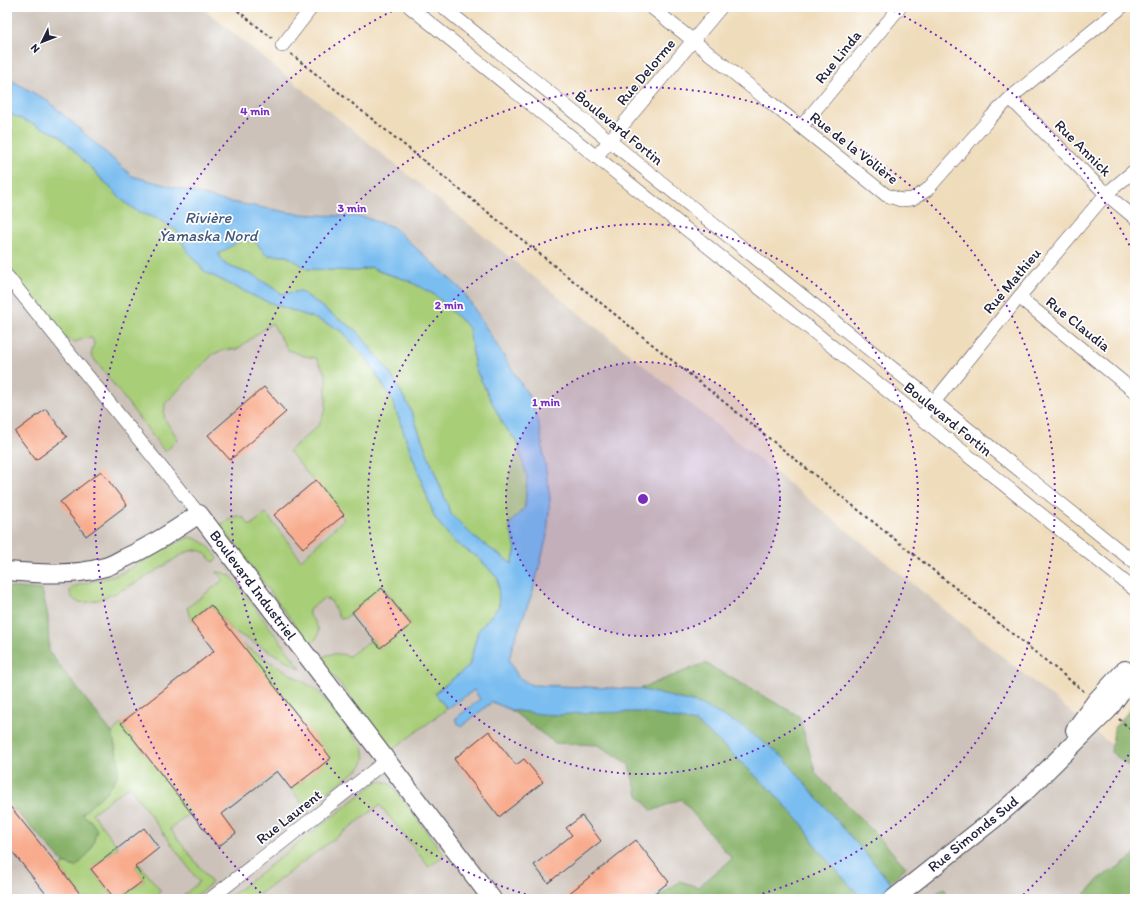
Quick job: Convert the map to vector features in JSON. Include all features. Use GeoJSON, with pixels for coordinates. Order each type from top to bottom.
{"type":"FeatureCollection","features":[{"type":"Feature","properties":{"kind":"street"},"geometry":{"type":"LineString","coordinates":[[282,46],[312,7]]}},
{"type":"Feature","properties":{"kind":"street","name":"Boulevard Fortin"},"geometry":{"type":"LineString","coordinates":[[410,7],[1135,590]]}},
{"type":"Feature","properties":{"kind":"street","name":"Boulevard Fortin"},"geometry":{"type":"LineString","coordinates":[[443,7],[1135,563]]}},
{"type":"Feature","properties":{"kind":"street","name":"Rue de la Volière"},"geometry":{"type":"LineString","coordinates":[[651,7],[886,195],[901,200],[912,199],[928,190],[991,117],[1010,98],[1122,7]]}},
{"type":"Feature","properties":{"kind":"street","name":"Rue Delorme"},"geometry":{"type":"LineString","coordinates":[[596,157],[721,7]]}},
{"type":"Feature","properties":{"kind":"street","name":"Rue Linda"},"geometry":{"type":"LineString","coordinates":[[801,127],[900,7]]}},
{"type":"Feature","properties":{"kind":"street"},"geometry":{"type":"LineString","coordinates":[[474,59],[487,42]]}},
{"type":"Feature","properties":{"kind":"street","name":"Rue Annick"},"geometry":{"type":"LineString","coordinates":[[1010,98],[1106,194],[1135,218]]}},
{"type":"Feature","properties":{"kind":"street","name":"Rue Mathieu"},"geometry":{"type":"LineString","coordinates":[[921,418],[1019,297],[1106,194],[1135,170]]}},
{"type":"Feature","properties":{"kind":"street"},"geometry":{"type":"LineString","coordinates":[[717,254],[731,238]]}},
{"type":"Feature","properties":{"kind":"street","name":"Boulevard Industriel"},"geometry":{"type":"LineString","coordinates":[[7,276],[199,514],[492,899]]}},
{"type":"Feature","properties":{"kind":"street","name":"Rue Claudia"},"geometry":{"type":"LineString","coordinates":[[1019,297],[1135,392]]}},
{"type":"Feature","properties":{"kind":"street"},"geometry":{"type":"LineString","coordinates":[[829,344],[843,328]]}},
{"type":"Feature","properties":{"kind":"street"},"geometry":{"type":"LineString","coordinates":[[1047,519],[1060,502]]}},
{"type":"Feature","properties":{"kind":"street"},"geometry":{"type":"LineString","coordinates":[[7,571],[43,574],[77,573],[106,567],[167,536],[199,514]]}},
{"type":"Feature","properties":{"kind":"street","name":"Rue Simonds Sud"},"geometry":{"type":"LineString","coordinates":[[1102,706],[1135,659]]}},
{"type":"Feature","properties":{"kind":"street","name":"Rue Simonds Sud"},"geometry":{"type":"LineString","coordinates":[[894,899],[994,819],[1027,790],[1102,706],[1135,672]]}},
{"type":"Feature","properties":{"kind":"street","name":"Rue Laurent"},"geometry":{"type":"LineString","coordinates":[[210,899],[387,760]]}},
{"type":"Feature","properties":{"kind":"path"},"geometry":{"type":"LineString","coordinates":[[234,7],[1135,732]]}},
{"type":"Feature","properties":{"kind":"shaded area"},"geometry":{"type":"Polygon","coordinates":[[[7,7],[201,7],[1135,764],[1135,899],[7,899],[7,7]]]}},
{"type":"Feature","properties":{"kind":"green space"},"geometry":{"type":"Polygon","coordinates":[[[7,113],[59,135],[122,200],[138,212],[158,219],[177,231],[187,251],[205,272],[260,299],[319,320],[342,331],[369,362],[392,400],[435,518],[454,542],[479,558],[498,579],[499,606],[478,631],[469,666],[435,693],[447,709],[392,750],[320,659],[327,655],[334,654],[349,656],[373,639],[380,648],[411,624],[383,588],[344,619],[339,617],[331,601],[324,598],[309,610],[309,615],[317,626],[318,630],[317,637],[310,645],[220,525],[236,516],[244,518],[250,526],[266,513],[301,560],[344,519],[289,451],[319,425],[326,408],[326,374],[316,358],[288,350],[272,323],[236,350],[229,349],[213,354],[165,404],[164,418],[178,439],[165,452],[91,355],[94,343],[92,338],[86,338],[75,342],[62,337],[7,273],[7,113]]]}},
{"type":"Feature","properties":{"kind":"green space"},"geometry":{"type":"Polygon","coordinates":[[[243,239],[256,242],[266,255],[287,256],[308,269],[357,271],[371,267],[381,272],[407,280],[435,295],[469,328],[475,368],[504,426],[517,441],[527,477],[525,507],[509,525],[516,549],[512,564],[474,537],[451,514],[409,406],[388,370],[357,331],[301,291],[282,294],[255,276],[226,265],[218,254],[243,239]]]}},
{"type":"Feature","properties":{"kind":"green space"},"geometry":{"type":"Polygon","coordinates":[[[190,537],[206,544],[218,558],[213,562],[201,551],[193,550],[184,553],[143,579],[104,598],[87,602],[75,601],[70,591],[73,587],[121,573],[172,545],[190,537]]]}},
{"type":"Feature","properties":{"kind":"green space"},"geometry":{"type":"Polygon","coordinates":[[[217,572],[231,576],[301,669],[230,629],[211,605],[191,621],[187,608],[223,580],[217,572]]]}},
{"type":"Feature","properties":{"kind":"green space"},"geometry":{"type":"Polygon","coordinates":[[[7,587],[42,590],[48,616],[49,652],[112,733],[119,763],[117,777],[106,792],[82,814],[91,821],[97,830],[90,851],[75,867],[64,863],[7,801],[7,587]]]}},
{"type":"Feature","properties":{"kind":"green space"},"geometry":{"type":"Polygon","coordinates":[[[241,644],[318,691],[363,747],[364,758],[360,768],[306,808],[291,789],[330,758],[241,644]]]}},
{"type":"Feature","properties":{"kind":"green space"},"geometry":{"type":"Polygon","coordinates":[[[705,663],[799,716],[816,774],[873,831],[906,867],[890,882],[784,758],[700,704],[639,689],[705,663]]]}},
{"type":"Feature","properties":{"kind":"green space"},"geometry":{"type":"Polygon","coordinates":[[[1135,703],[1135,771],[1111,752],[1114,729],[1135,703]]]}},
{"type":"Feature","properties":{"kind":"green space"},"geometry":{"type":"Polygon","coordinates":[[[511,710],[559,715],[579,713],[639,712],[696,722],[772,791],[803,825],[820,852],[858,894],[852,899],[656,899],[680,881],[698,887],[732,859],[681,799],[652,811],[638,795],[628,763],[598,745],[555,743],[511,710]]]}},
{"type":"Feature","properties":{"kind":"green space"},"geometry":{"type":"Polygon","coordinates":[[[121,723],[191,812],[170,829],[212,883],[192,899],[187,899],[184,895],[199,882],[129,786],[92,813],[118,847],[91,869],[115,899],[84,899],[60,868],[64,863],[75,867],[91,821],[81,814],[106,792],[119,763],[112,733],[121,723]]]}},
{"type":"Feature","properties":{"kind":"green space"},"geometry":{"type":"Polygon","coordinates":[[[378,781],[388,783],[393,787],[444,855],[429,867],[380,805],[253,899],[227,899],[378,781]]]}},
{"type":"Feature","properties":{"kind":"green space"},"geometry":{"type":"Polygon","coordinates":[[[1135,853],[1135,895],[1130,899],[1081,899],[1099,879],[1126,862],[1135,853]]]}},
{"type":"Feature","properties":{"kind":"green space"},"geometry":{"type":"Polygon","coordinates":[[[139,864],[161,891],[151,899],[127,899],[124,895],[144,880],[135,867],[139,864]]]}},
{"type":"Feature","properties":{"kind":"green space"},"geometry":{"type":"Polygon","coordinates":[[[944,888],[950,899],[928,899],[944,888]]]}},
{"type":"Feature","properties":{"kind":"water","name":"Rivière Yamaska Nord"},"geometry":{"type":"Polygon","coordinates":[[[7,78],[48,101],[132,176],[225,201],[298,214],[364,217],[393,227],[463,291],[530,398],[539,424],[550,498],[547,536],[533,591],[513,644],[509,660],[518,677],[531,685],[639,689],[700,704],[742,726],[784,758],[890,882],[900,899],[861,899],[820,852],[803,825],[772,791],[696,722],[639,712],[579,713],[559,715],[540,714],[511,710],[492,702],[461,727],[455,719],[480,699],[474,690],[447,709],[435,693],[469,666],[478,631],[499,606],[498,579],[479,558],[454,542],[435,518],[392,400],[369,362],[342,331],[319,320],[260,299],[205,272],[187,251],[177,231],[158,219],[138,212],[122,200],[59,135],[7,113],[7,78]],[[243,239],[218,254],[226,265],[255,276],[282,294],[301,291],[357,331],[388,370],[409,406],[451,514],[474,537],[512,564],[516,549],[509,525],[525,507],[527,477],[517,441],[504,426],[475,368],[469,328],[435,295],[407,280],[381,272],[371,267],[357,271],[308,269],[287,256],[266,255],[256,242],[243,239]]]}},
{"type":"Feature","properties":{"kind":"building"},"geometry":{"type":"Polygon","coordinates":[[[264,387],[286,412],[230,460],[208,435],[264,387]]]}},
{"type":"Feature","properties":{"kind":"building"},"geometry":{"type":"Polygon","coordinates":[[[46,409],[67,437],[36,460],[15,432],[46,409]]]}},
{"type":"Feature","properties":{"kind":"building"},"geometry":{"type":"Polygon","coordinates":[[[101,471],[127,505],[86,536],[60,502],[101,471]]]}},
{"type":"Feature","properties":{"kind":"building"},"geometry":{"type":"Polygon","coordinates":[[[316,480],[344,515],[303,548],[274,515],[316,480]]]}},
{"type":"Feature","properties":{"kind":"building"},"geometry":{"type":"Polygon","coordinates":[[[382,588],[411,625],[380,648],[352,612],[382,588]]]}},
{"type":"Feature","properties":{"kind":"building"},"geometry":{"type":"Polygon","coordinates":[[[211,605],[331,758],[291,789],[277,771],[222,814],[236,833],[218,847],[121,723],[214,651],[191,621],[211,605]]]}},
{"type":"Feature","properties":{"kind":"building"},"geometry":{"type":"Polygon","coordinates":[[[489,731],[516,765],[524,759],[543,782],[499,817],[454,759],[489,731]]]}},
{"type":"Feature","properties":{"kind":"building"},"geometry":{"type":"Polygon","coordinates":[[[9,805],[84,899],[50,899],[7,845],[7,806],[9,805]]]}},
{"type":"Feature","properties":{"kind":"building"},"geometry":{"type":"Polygon","coordinates":[[[582,816],[601,841],[548,883],[534,865],[572,835],[566,828],[582,816]]]}},
{"type":"Feature","properties":{"kind":"building"},"geometry":{"type":"Polygon","coordinates":[[[144,828],[159,848],[135,867],[144,880],[119,899],[115,899],[91,869],[144,828]]]}},
{"type":"Feature","properties":{"kind":"building"},"geometry":{"type":"Polygon","coordinates":[[[636,840],[669,882],[647,899],[570,899],[567,895],[636,840]]]}}]}
